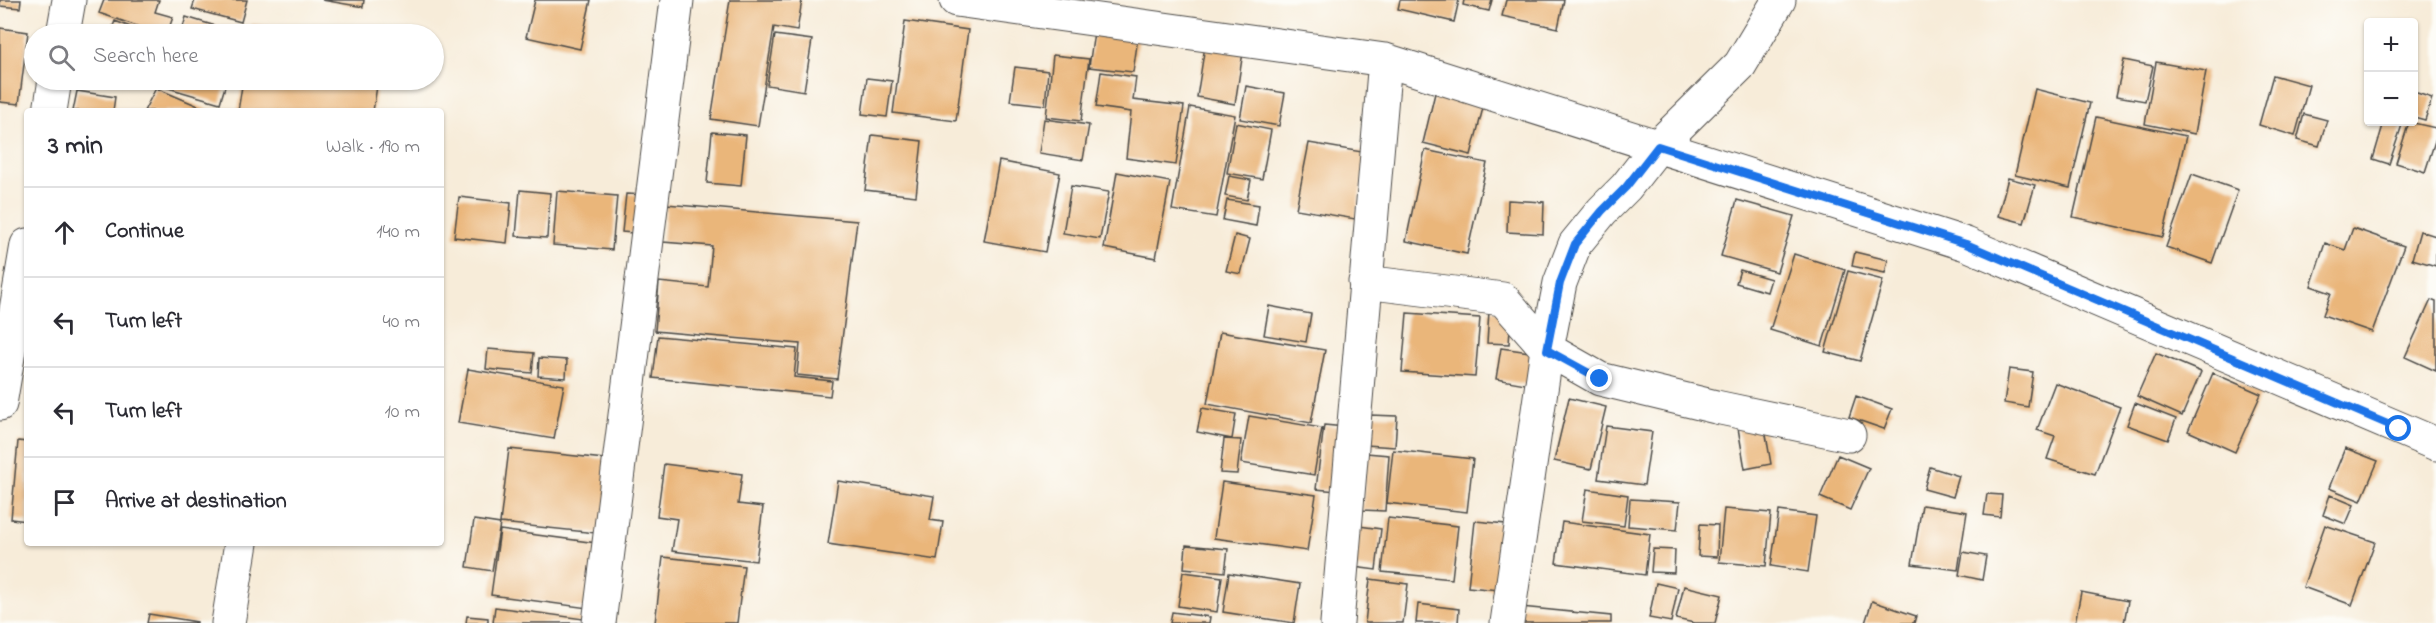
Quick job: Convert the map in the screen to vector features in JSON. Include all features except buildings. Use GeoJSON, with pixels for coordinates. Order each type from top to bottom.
{"type":"FeatureCollection","features":[{"type":"Feature","properties":{"kind":"street"},"geometry":{"type":"LineString","coordinates":[[65,24],[69,0]]}},
{"type":"Feature","properties":{"kind":"street"},"geometry":{"type":"LineString","coordinates":[[599,623],[677,0]]}},
{"type":"Feature","properties":{"kind":"street"},"geometry":{"type":"LineString","coordinates":[[956,0],[1385,60],[1966,244],[2436,444]]}},
{"type":"Feature","properties":{"kind":"street"},"geometry":{"type":"LineString","coordinates":[[1507,623],[1547,350],[1560,283],[1575,244],[1602,211],[1626,187],[1658,146],[1740,65],[1779,0]]}},
{"type":"Feature","properties":{"kind":"street"},"geometry":{"type":"LineString","coordinates":[[1337,623],[1385,60]]}},
{"type":"Feature","properties":{"kind":"street"},"geometry":{"type":"LineString","coordinates":[[50,108],[53,90]]}},
{"type":"Feature","properties":{"kind":"street"},"geometry":{"type":"LineString","coordinates":[[0,404],[24,263]]}},
{"type":"Feature","properties":{"kind":"street"},"geometry":{"type":"LineString","coordinates":[[1365,282],[1503,299],[1547,350],[1600,379],[1716,407],[1849,435]]}},
{"type":"Feature","properties":{"kind":"street"},"geometry":{"type":"LineString","coordinates":[[228,623],[241,546]]}},
{"type":"Feature","properties":{"kind":"route"},"geometry":{"type":"LineString","coordinates":[[1600,379],[1547,350],[1560,283],[1575,244],[1602,211],[1626,187],[1658,146],[1966,244],[2399,429]]}}]}
